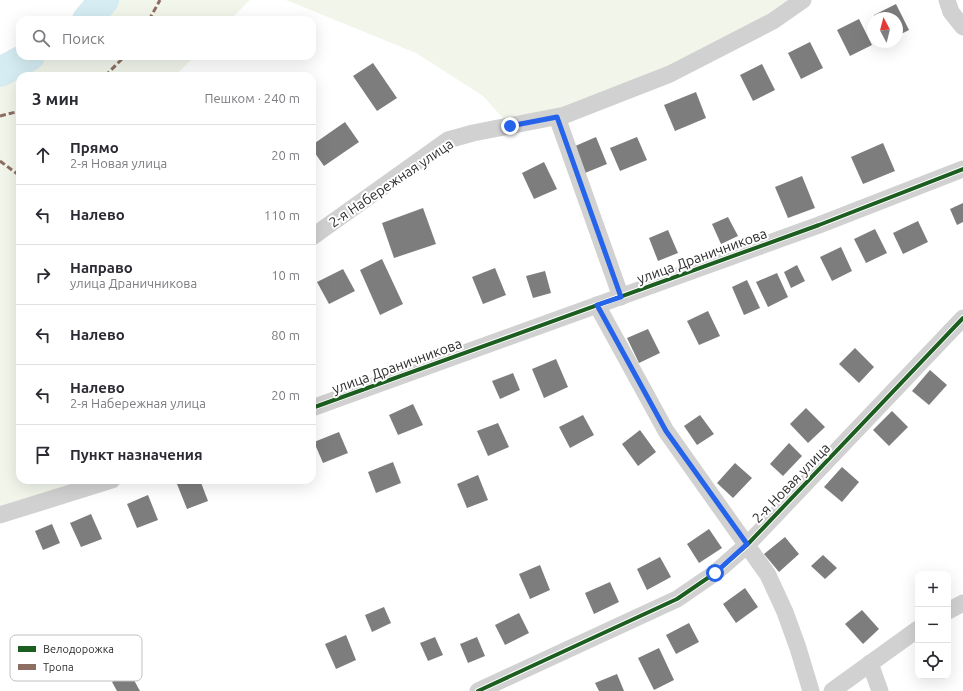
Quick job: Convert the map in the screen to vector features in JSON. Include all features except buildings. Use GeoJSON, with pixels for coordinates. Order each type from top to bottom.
{"type":"FeatureCollection","features":[{"type":"Feature","properties":{"kind":"street","name":"2-я Набережная улица"},"geometry":{"type":"LineString","coordinates":[[316,234],[448,140],[473,133],[557,117],[670,74],[773,21],[803,0]]}},
{"type":"Feature","properties":{"kind":"street"},"geometry":{"type":"LineString","coordinates":[[947,0],[951,12],[963,26]]}},
{"type":"Feature","properties":{"kind":"street"},"geometry":{"type":"LineString","coordinates":[[557,117],[621,297]]}},
{"type":"Feature","properties":{"kind":"street","name":"улица Драничникова"},"geometry":{"type":"LineString","coordinates":[[316,407],[819,225],[963,169]]}},
{"type":"Feature","properties":{"kind":"street"},"geometry":{"type":"LineString","coordinates":[[597,305],[666,431],[768,575],[785,612],[811,691]]}},
{"type":"Feature","properties":{"kind":"street","name":"2-я Новая улица"},"geometry":{"type":"LineString","coordinates":[[478,691],[677,599],[715,573],[747,544],[963,318]]}},
{"type":"Feature","properties":{"kind":"street"},"geometry":{"type":"LineString","coordinates":[[0,515],[99,484]]}},
{"type":"Feature","properties":{"kind":"street"},"geometry":{"type":"LineString","coordinates":[[951,609],[963,603]]}},
{"type":"Feature","properties":{"kind":"street"},"geometry":{"type":"LineString","coordinates":[[832,691],[915,632]]}},
{"type":"Feature","properties":{"kind":"street"},"geometry":{"type":"LineString","coordinates":[[870,663],[880,691]]}},
{"type":"Feature","properties":{"kind":"shaded area"},"geometry":{"type":"Polygon","coordinates":[[[104,0],[250,0],[234,16],[90,16],[104,0]]]}},
{"type":"Feature","properties":{"kind":"shaded area"},"geometry":{"type":"Polygon","coordinates":[[[286,0],[803,0],[670,74],[510,126],[483,96],[416,53],[286,0]]]}},
{"type":"Feature","properties":{"kind":"shaded area"},"geometry":{"type":"Polygon","coordinates":[[[22,60],[191,60],[179,72],[16,72],[16,484],[99,484],[0,514],[0,72],[22,60]]]}},
{"type":"Feature","properties":{"kind":"waterway"},"geometry":{"type":"LineString","coordinates":[[90,16],[104,0]]}},
{"type":"Feature","properties":{"kind":"waterway"},"geometry":{"type":"LineString","coordinates":[[0,72],[22,60]]}},
{"type":"Feature","properties":{"kind":"marked path"},"geometry":{"type":"LineString","coordinates":[[151,16],[160,0]]}},
{"type":"Feature","properties":{"kind":"marked path"},"geometry":{"type":"LineString","coordinates":[[109,72],[121,60]]}},
{"type":"Feature","properties":{"kind":"marked path"},"geometry":{"type":"LineString","coordinates":[[0,116],[16,112]]}},
{"type":"Feature","properties":{"kind":"marked path"},"geometry":{"type":"LineString","coordinates":[[0,161],[16,173]]}},
{"type":"Feature","properties":{"kind":"cycle path"},"geometry":{"type":"LineString","coordinates":[[316,407],[819,225],[963,169]]}},
{"type":"Feature","properties":{"kind":"cycle path"},"geometry":{"type":"LineString","coordinates":[[478,691],[677,599],[715,573],[747,545],[963,318]]}},
{"type":"Feature","properties":{"kind":"route"},"geometry":{"type":"LineString","coordinates":[[510,126],[557,117],[621,297],[597,305],[666,431],[747,544],[715,573]]}}]}
